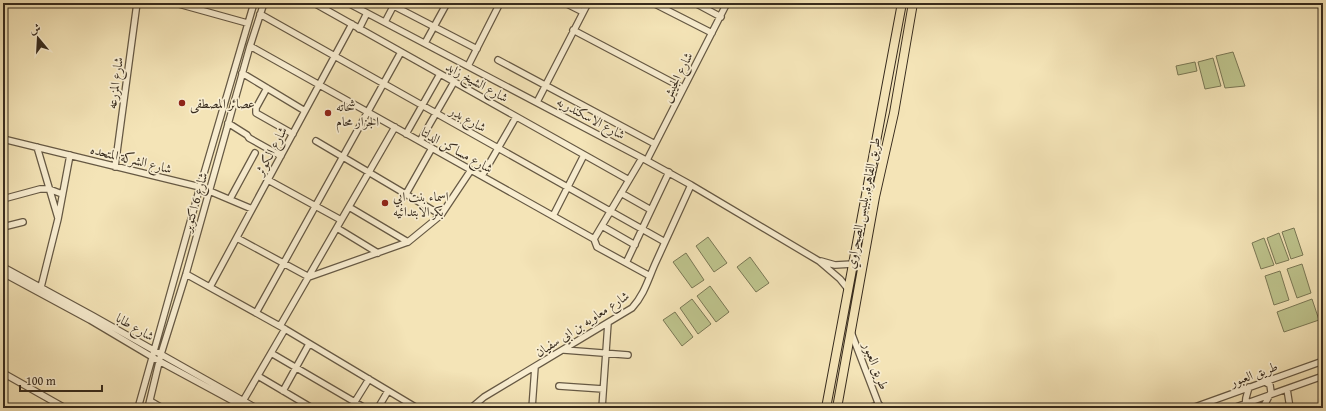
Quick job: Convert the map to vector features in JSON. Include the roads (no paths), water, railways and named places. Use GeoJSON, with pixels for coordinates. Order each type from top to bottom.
{"type":"FeatureCollection","features":[{"type":"Feature","properties":{"kind":"highway","name":"طريق القاهرة, بلبيس الصحراوي"},"geometry":{"type":"LineString","coordinates":[[826,408],[902,3]]}},
{"type":"Feature","properties":{"kind":"highway","name":"طريق القاهرة, بلبيس الصحراوي"},"geometry":{"type":"LineString","coordinates":[[836,408],[875,197],[894,114],[913,3]]}},
{"type":"Feature","properties":{"kind":"highway"},"geometry":{"type":"LineString","coordinates":[[881,111],[885,116],[892,116],[894,114]]}},
{"type":"Feature","properties":{"kind":"highway"},"geometry":{"type":"LineString","coordinates":[[877,132],[885,132],[889,136]]}},
{"type":"Feature","properties":{"kind":"street","name":"شارع المزرعه"},"geometry":{"type":"LineString","coordinates":[[115,167],[137,3]]}},
{"type":"Feature","properties":{"kind":"street"},"geometry":{"type":"LineString","coordinates":[[175,3],[247,23]]}},
{"type":"Feature","properties":{"kind":"street","name":"شارع 6 اكتوبر"},"geometry":{"type":"LineString","coordinates":[[138,408],[152,353],[254,3]]}},
{"type":"Feature","properties":{"kind":"street","name":"شارع 6 اكتوبر"},"geometry":{"type":"LineString","coordinates":[[148,408],[161,354],[186,274],[242,73],[264,3]]}},
{"type":"Feature","properties":{"kind":"street","name":"شارع الشيخ زايد"},"geometry":{"type":"LineString","coordinates":[[314,3],[629,180]]}},
{"type":"Feature","properties":{"kind":"street","name":"شارع الاسكندريه"},"geometry":{"type":"LineString","coordinates":[[348,3],[357,5],[367,13],[691,185],[819,261],[840,279],[848,289]]}},
{"type":"Feature","properties":{"kind":"street"},"geometry":{"type":"LineString","coordinates":[[425,44],[447,3]]}},
{"type":"Feature","properties":{"kind":"street"},"geometry":{"type":"LineString","coordinates":[[468,66],[500,3]]}},
{"type":"Feature","properties":{"kind":"street"},"geometry":{"type":"LineString","coordinates":[[564,3],[583,12]]}},
{"type":"Feature","properties":{"kind":"street"},"geometry":{"type":"LineString","coordinates":[[537,102],[588,3]]}},
{"type":"Feature","properties":{"kind":"street"},"geometry":{"type":"LineString","coordinates":[[653,3],[712,33]]}},
{"type":"Feature","properties":{"kind":"street"},"geometry":{"type":"LineString","coordinates":[[694,3],[720,16]]}},
{"type":"Feature","properties":{"kind":"street","name":"شارع الجيش"},"geometry":{"type":"LineString","coordinates":[[594,239],[629,180],[655,144],[727,3]]}},
{"type":"Feature","properties":{"kind":"street"},"geometry":{"type":"LineString","coordinates":[[385,22],[395,4],[434,27],[477,49]]}},
{"type":"Feature","properties":{"kind":"street"},"geometry":{"type":"LineString","coordinates":[[360,28],[367,13]]}},
{"type":"Feature","properties":{"kind":"street","name":"شارع بدر"},"geometry":{"type":"LineString","coordinates":[[260,14],[665,242]]}},
{"type":"Feature","properties":{"kind":"street","name":"شارع الكوثر"},"geometry":{"type":"LineString","coordinates":[[210,287],[352,24]]}},
{"type":"Feature","properties":{"kind":"street"},"geometry":{"type":"LineString","coordinates":[[574,30],[683,88]]}},
{"type":"Feature","properties":{"kind":"street","name":"شارع مساكن الدلتا"},"geometry":{"type":"LineString","coordinates":[[250,46],[594,239],[597,247],[650,276]]}},
{"type":"Feature","properties":{"kind":"street"},"geometry":{"type":"LineString","coordinates":[[256,313],[401,52]]}},
{"type":"Feature","properties":{"kind":"street"},"geometry":{"type":"LineString","coordinates":[[498,60],[655,144]]}},
{"type":"Feature","properties":{"kind":"street"},"geometry":{"type":"LineString","coordinates":[[242,73],[305,111]]}},
{"type":"Feature","properties":{"kind":"street"},"geometry":{"type":"LineString","coordinates":[[406,134],[440,74]]}},
{"type":"Feature","properties":{"kind":"street"},"geometry":{"type":"LineString","coordinates":[[420,141],[454,82]]}},
{"type":"Feature","properties":{"kind":"street"},"geometry":{"type":"LineString","coordinates":[[267,88],[256,108],[256,113],[293,134]]}},
{"type":"Feature","properties":{"kind":"street"},"geometry":{"type":"LineString","coordinates":[[482,176],[516,117]]}},
{"type":"Feature","properties":{"kind":"street"},"geometry":{"type":"LineString","coordinates":[[228,123],[247,135],[249,138],[281,156]]}},
{"type":"Feature","properties":{"kind":"street"},"geometry":{"type":"LineString","coordinates":[[243,401],[271,353],[282,328],[309,277],[395,127]]}},
{"type":"Feature","properties":{"kind":"street","name":"شارع الشركة المتحده"},"geometry":{"type":"LineString","coordinates":[[3,138],[200,187],[252,209]]}},
{"type":"Feature","properties":{"kind":"street"},"geometry":{"type":"LineString","coordinates":[[316,141],[441,215]]}},
{"type":"Feature","properties":{"kind":"street"},"geometry":{"type":"LineString","coordinates":[[37,147],[58,219]]}},
{"type":"Feature","properties":{"kind":"street"},"geometry":{"type":"LineString","coordinates":[[406,194],[432,148]]}},
{"type":"Feature","properties":{"kind":"street"},"geometry":{"type":"LineString","coordinates":[[230,199],[254,153]]}},
{"type":"Feature","properties":{"kind":"street"},"geometry":{"type":"LineString","coordinates":[[41,287],[58,219],[70,155]]}},
{"type":"Feature","properties":{"kind":"street"},"geometry":{"type":"LineString","coordinates":[[553,216],[584,155]]}},
{"type":"Feature","properties":{"kind":"street"},"geometry":{"type":"LineString","coordinates":[[237,238],[309,277],[408,242],[441,215],[470,170]]}},
{"type":"Feature","properties":{"kind":"street"},"geometry":{"type":"LineString","coordinates":[[626,263],[668,172]]}},
{"type":"Feature","properties":{"kind":"street"},"geometry":{"type":"LineString","coordinates":[[268,180],[341,220]]}},
{"type":"Feature","properties":{"kind":"street","name":"شارع معاويه بن ابي سفيان"},"geometry":{"type":"LineString","coordinates":[[471,408],[484,398],[632,308],[640,300],[691,185]]}},
{"type":"Feature","properties":{"kind":"street"},"geometry":{"type":"LineString","coordinates":[[3,199],[40,189],[49,189],[62,194]]}},
{"type":"Feature","properties":{"kind":"street"},"geometry":{"type":"LineString","coordinates":[[621,193],[651,210]]}},
{"type":"Feature","properties":{"kind":"street"},"geometry":{"type":"LineString","coordinates":[[349,207],[408,242]]}},
{"type":"Feature","properties":{"kind":"street"},"geometry":{"type":"LineString","coordinates":[[3,227],[23,222]]}},
{"type":"Feature","properties":{"kind":"street"},"geometry":{"type":"LineString","coordinates":[[602,226],[635,245]]}},
{"type":"Feature","properties":{"kind":"street"},"geometry":{"type":"LineString","coordinates":[[337,228],[378,253]]}},
{"type":"Feature","properties":{"kind":"street","name":"شارع الاسكندريه"},"geometry":{"type":"LineString","coordinates":[[819,261],[835,265],[853,264]]}},
{"type":"Feature","properties":{"kind":"street","name":"شارع طابا"},"geometry":{"type":"LineString","coordinates":[[3,267],[41,287],[152,353],[159,361],[246,408]]}},
{"type":"Feature","properties":{"kind":"street","name":"شارع طابا"},"geometry":{"type":"LineString","coordinates":[[3,273],[152,353],[161,354],[256,408]]}},
{"type":"Feature","properties":{"kind":"street"},"geometry":{"type":"LineString","coordinates":[[186,274],[282,328],[417,408]]}},
{"type":"Feature","properties":{"kind":"street"},"geometry":{"type":"LineString","coordinates":[[602,408],[608,323]]}},
{"type":"Feature","properties":{"kind":"street","name":"طريق العبور"},"geometry":{"type":"LineString","coordinates":[[851,332],[877,407]]}},
{"type":"Feature","properties":{"kind":"street"},"geometry":{"type":"LineString","coordinates":[[283,391],[309,344]]}},
{"type":"Feature","properties":{"kind":"street"},"geometry":{"type":"LineString","coordinates":[[563,350],[628,354]]}},
{"type":"Feature","properties":{"kind":"street"},"geometry":{"type":"LineString","coordinates":[[271,353],[365,408]]}},
{"type":"Feature","properties":{"kind":"street","name":"طريق العبور"},"geometry":{"type":"LineString","coordinates":[[1192,408],[1323,361]]}},
{"type":"Feature","properties":{"kind":"street"},"geometry":{"type":"LineString","coordinates":[[532,408],[535,367]]}},
{"type":"Feature","properties":{"kind":"street"},"geometry":{"type":"LineString","coordinates":[[3,373],[65,408]]}},
{"type":"Feature","properties":{"kind":"street"},"geometry":{"type":"LineString","coordinates":[[258,376],[312,408]]}},
{"type":"Feature","properties":{"kind":"street","name":"طريق العبور"},"geometry":{"type":"LineString","coordinates":[[1233,408],[1245,406],[1270,395],[1323,376]]}},
{"type":"Feature","properties":{"kind":"street"},"geometry":{"type":"LineString","coordinates":[[351,408],[369,380]]}},
{"type":"Feature","properties":{"kind":"street"},"geometry":{"type":"LineString","coordinates":[[1263,408],[1270,395],[1271,387],[1265,382]]}},
{"type":"Feature","properties":{"kind":"street"},"geometry":{"type":"LineString","coordinates":[[559,386],[603,389]]}},
{"type":"Feature","properties":{"kind":"street"},"geometry":{"type":"LineString","coordinates":[[1245,406],[1249,387]]}},
{"type":"Feature","properties":{"kind":"street"},"geometry":{"type":"LineString","coordinates":[[1287,389],[1290,408]]}},
{"type":"Feature","properties":{"kind":"street"},"geometry":{"type":"LineString","coordinates":[[378,408],[388,391]]}},
{"type":"Feature","properties":{"kind":"street"},"geometry":{"type":"LineString","coordinates":[[150,401],[162,408]]}},
{"type":"Feature","properties":{"kind":"street"},"geometry":{"type":"LineString","coordinates":[[232,408],[236,402]]}},
{"type":"Feature","properties":{"kind":"place","name":"عصائر المصطفى"},"geometry":{"type":"Point","coordinates":[182,103]}},
{"type":"Feature","properties":{"kind":"place","name":"شحاته الجزار محام"},"geometry":{"type":"Point","coordinates":[328,113]}},
{"type":"Feature","properties":{"kind":"place","name":"اسماء بنت ابي بكر الابتدائيه"},"geometry":{"type":"Point","coordinates":[385,203]}}]}
